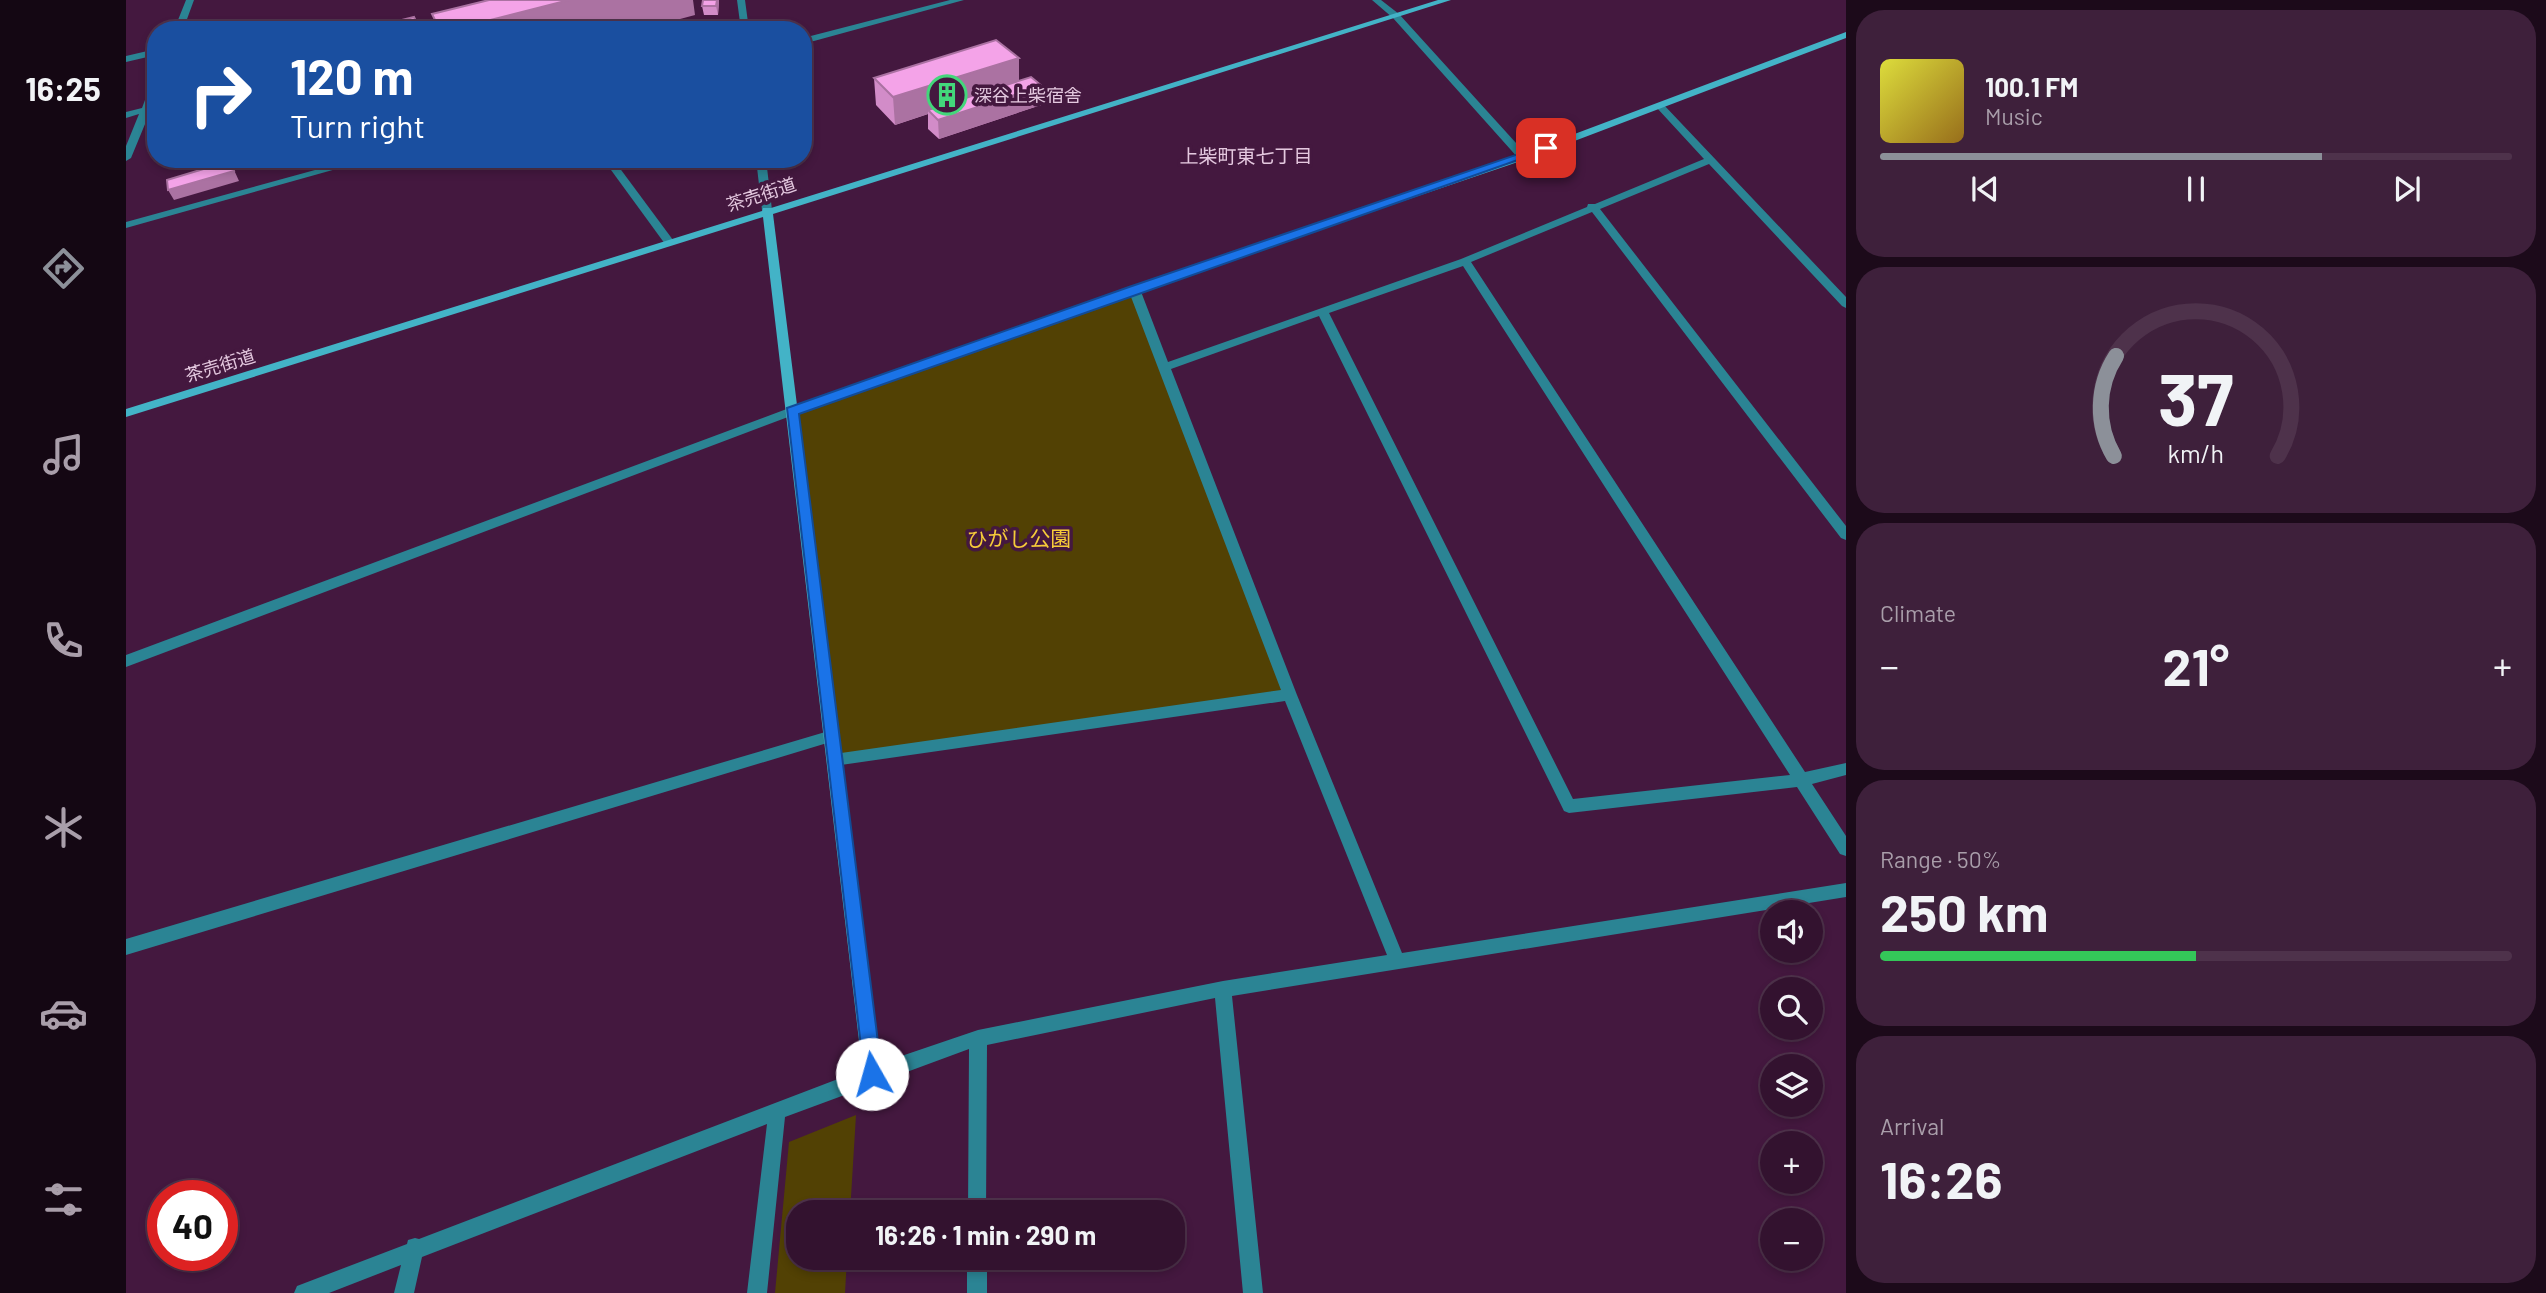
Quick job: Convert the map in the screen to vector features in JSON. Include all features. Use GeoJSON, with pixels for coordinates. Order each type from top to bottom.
{"type":"FeatureCollection","features":[{"type":"Feature","properties":{"kind":"street"},"geometry":{"type":"LineString","coordinates":[[182,21],[190,0]]}},
{"type":"Feature","properties":{"kind":"street"},"geometry":{"type":"LineString","coordinates":[[741,0],[744,21]]}},
{"type":"Feature","properties":{"kind":"street"},"geometry":{"type":"LineString","coordinates":[[812,39],[960,0]]}},
{"type":"Feature","properties":{"kind":"street"},"geometry":{"type":"LineString","coordinates":[[1376,0],[1396,16],[1523,157]]}},
{"type":"Feature","properties":{"kind":"street","name":"茶売街道"},"geometry":{"type":"LineString","coordinates":[[126,413],[767,210],[1447,0]]}},
{"type":"Feature","properties":{"kind":"street"},"geometry":{"type":"LineString","coordinates":[[126,661],[792,411],[1134,289],[1523,157],[1846,35]]}},
{"type":"Feature","properties":{"kind":"street"},"geometry":{"type":"LineString","coordinates":[[126,59],[147,54]]}},
{"type":"Feature","properties":{"kind":"street"},"geometry":{"type":"LineString","coordinates":[[1660,106],[1846,304]]}},
{"type":"Feature","properties":{"kind":"street"},"geometry":{"type":"LineString","coordinates":[[126,115],[147,110]]}},
{"type":"Feature","properties":{"kind":"street"},"geometry":{"type":"LineString","coordinates":[[126,158],[147,117]]}},
{"type":"Feature","properties":{"kind":"street"},"geometry":{"type":"LineString","coordinates":[[1165,367],[1465,261],[1592,206],[1712,159]]}},
{"type":"Feature","properties":{"kind":"street"},"geometry":{"type":"LineString","coordinates":[[126,225],[334,168]]}},
{"type":"Feature","properties":{"kind":"street"},"geometry":{"type":"LineString","coordinates":[[615,168],[669,243]]}},
{"type":"Feature","properties":{"kind":"street"},"geometry":{"type":"LineString","coordinates":[[762,168],[872,1074]]}},
{"type":"Feature","properties":{"kind":"street"},"geometry":{"type":"LineString","coordinates":[[1592,206],[1846,535]]}},
{"type":"Feature","properties":{"kind":"street"},"geometry":{"type":"LineString","coordinates":[[1465,261],[1846,849]]}},
{"type":"Feature","properties":{"kind":"street"},"geometry":{"type":"LineString","coordinates":[[1134,289],[1290,695],[1397,960]]}},
{"type":"Feature","properties":{"kind":"street"},"geometry":{"type":"LineString","coordinates":[[1323,313],[1569,806],[1800,780],[1846,769]]}},
{"type":"Feature","properties":{"kind":"street"},"geometry":{"type":"LineString","coordinates":[[834,760],[1290,695]]}},
{"type":"Feature","properties":{"kind":"street"},"geometry":{"type":"LineString","coordinates":[[126,947],[832,736]]}},
{"type":"Feature","properties":{"kind":"street"},"geometry":{"type":"LineString","coordinates":[[303,1293],[872,1074],[978,1038],[1223,989],[1846,890]]}},
{"type":"Feature","properties":{"kind":"street"},"geometry":{"type":"LineString","coordinates":[[1223,989],[1253,1293]]}},
{"type":"Feature","properties":{"kind":"street"},"geometry":{"type":"LineString","coordinates":[[977,1200],[978,1038]]}},
{"type":"Feature","properties":{"kind":"street"},"geometry":{"type":"LineString","coordinates":[[757,1293],[777,1111]]}},
{"type":"Feature","properties":{"kind":"street"},"geometry":{"type":"LineString","coordinates":[[404,1293],[415,1248]]}},
{"type":"Feature","properties":{"kind":"street"},"geometry":{"type":"LineString","coordinates":[[977,1270],[977,1293]]}},
{"type":"Feature","properties":{"kind":"green space","name":"ひがし公園"},"geometry":{"type":"Polygon","coordinates":[[[1134,289],[1290,695],[834,760],[792,411],[1134,289]]]}},
{"type":"Feature","properties":{"kind":"green space"},"geometry":{"type":"Polygon","coordinates":[[[856,1115],[851,1200],[786,1200],[786,1270],[846,1270],[845,1293],[775,1293],[789,1142],[856,1115]]]}},
{"type":"Feature","properties":{"kind":"building"},"geometry":{"type":"Polygon","coordinates":[[[489,0],[569,0],[486,21],[436,21],[432,14],[489,0]]]}},
{"type":"Feature","properties":{"kind":"building"},"geometry":{"type":"Polygon","coordinates":[[[703,0],[717,0],[716,6],[702,6],[703,0]]]}},
{"type":"Feature","properties":{"kind":"building"},"geometry":{"type":"Polygon","coordinates":[[[414,17],[416,21],[398,21],[414,17]]]}},
{"type":"Feature","properties":{"kind":"building"},"geometry":{"type":"Polygon","coordinates":[[[996,40],[1019,58],[893,97],[874,78],[996,40]]]}},
{"type":"Feature","properties":{"kind":"building"},"geometry":{"type":"Polygon","coordinates":[[[1031,77],[1042,86],[938,120],[928,110],[1031,77]]]}},
{"type":"Feature","properties":{"kind":"building"},"geometry":{"type":"Polygon","coordinates":[[[207,168],[233,168],[234,171],[168,190],[167,180],[207,168]]]}},
{"type":"Feature","properties":{"kind":"place","name":"深谷上柴宿舎"},"geometry":{"type":"Point","coordinates":[947,95]}},
{"type":"Feature","properties":{"kind":"district","name":"上柴町東七丁目"},"geometry":{"type":"Point","coordinates":[1246,155]}},
{"type":"Feature","properties":{"kind":"route"},"geometry":{"type":"LineString","coordinates":[[872,1074],[792,411],[1134,289],[1546,148]]}}]}
